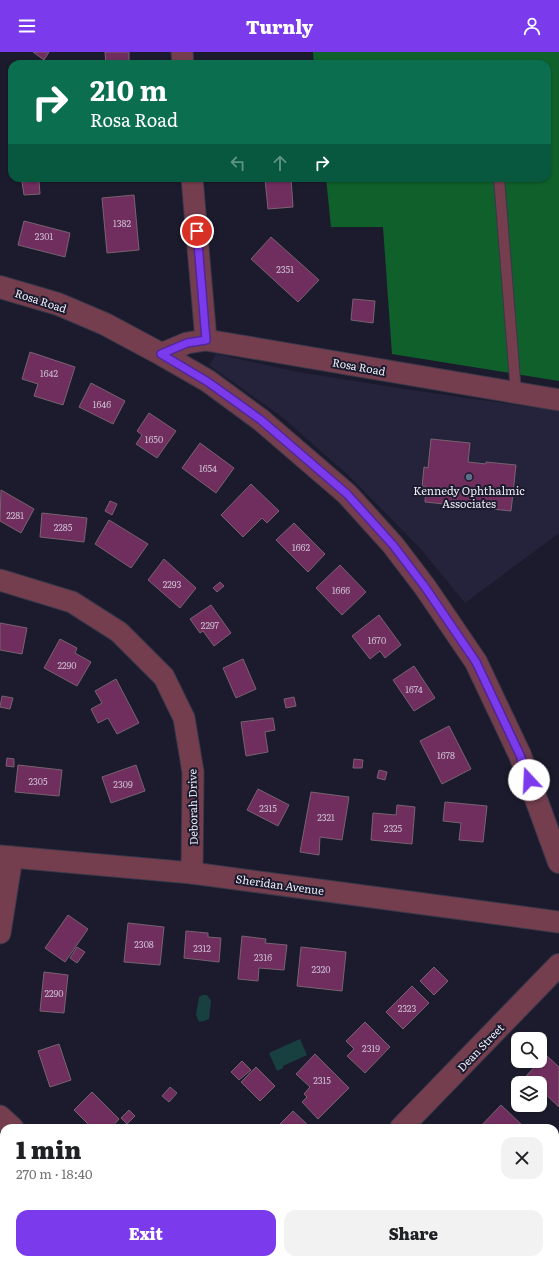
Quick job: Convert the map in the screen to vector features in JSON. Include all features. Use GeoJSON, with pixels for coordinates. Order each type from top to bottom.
{"type":"FeatureCollection","features":[{"type":"Feature","properties":{"kind":"street"},"geometry":{"type":"LineString","coordinates":[[192,182],[206,340]]}},
{"type":"Feature","properties":{"kind":"street","name":"Rosa Road"},"geometry":{"type":"LineString","coordinates":[[0,287],[58,304],[105,324],[161,354],[208,382],[261,420],[347,494],[393,545],[425,587],[476,662],[520,755],[559,862]]}},
{"type":"Feature","properties":{"kind":"street","name":"Rosa Road"},"geometry":{"type":"LineString","coordinates":[[161,354],[187,343],[206,340],[559,400]]}},
{"type":"Feature","properties":{"kind":"street","name":"Deborah Drive"},"geometry":{"type":"LineString","coordinates":[[0,580],[72,602],[119,632],[164,677],[184,718],[193,772],[192,873]]}},
{"type":"Feature","properties":{"kind":"street"},"geometry":{"type":"LineString","coordinates":[[0,933],[6,856]]}},
{"type":"Feature","properties":{"kind":"street","name":"Sheridan Avenue"},"geometry":{"type":"LineString","coordinates":[[6,856],[192,873],[559,922]]}},
{"type":"Feature","properties":{"kind":"street","name":"Dean Street"},"geometry":{"type":"LineString","coordinates":[[405,1124],[559,965]]}},
{"type":"Feature","properties":{"kind":"street"},"geometry":{"type":"LineString","coordinates":[[0,1116],[9,1124]]}},
{"type":"Feature","properties":{"kind":"lane"},"geometry":{"type":"LineString","coordinates":[[499,182],[516,393]]}},
{"type":"Feature","properties":{"kind":"shaded area"},"geometry":{"type":"Polygon","coordinates":[[[216,354],[298,372],[559,411],[559,533],[465,603],[420,548],[348,475],[282,417],[209,365],[216,354]]]}},
{"type":"Feature","properties":{"kind":"shaded area"},"geometry":{"type":"Polygon","coordinates":[[[207,995],[211,1001],[209,1019],[199,1022],[196,1015],[199,997],[207,995]]]}},
{"type":"Feature","properties":{"kind":"shaded area"},"geometry":{"type":"Polygon","coordinates":[[[300,1039],[307,1055],[283,1066],[283,1068],[277,1071],[269,1053],[300,1039]]]}},
{"type":"Feature","properties":{"kind":"green space"},"geometry":{"type":"Polygon","coordinates":[[[313,52],[559,52],[559,381],[392,354],[383,227],[331,227],[326,182],[551,182],[551,60],[314,60],[313,52]]]}},
{"type":"Feature","properties":{"kind":"building"},"geometry":{"type":"Polygon","coordinates":[[[33,52],[49,52],[44,60],[33,52]]]}},
{"type":"Feature","properties":{"kind":"building"},"geometry":{"type":"Polygon","coordinates":[[[105,52],[129,52],[129,60],[106,60],[105,52]]]}},
{"type":"Feature","properties":{"kind":"building"},"geometry":{"type":"Polygon","coordinates":[[[22,182],[39,182],[40,194],[24,195],[22,182]]]}},
{"type":"Feature","properties":{"kind":"building"},"geometry":{"type":"Polygon","coordinates":[[[265,182],[291,182],[293,207],[268,209],[265,182]]]}},
{"type":"Feature","properties":{"kind":"building"},"geometry":{"type":"Polygon","coordinates":[[[134,195],[139,250],[107,253],[102,198],[134,195]]]}},
{"type":"Feature","properties":{"kind":"building"},"geometry":{"type":"Polygon","coordinates":[[[24,221],[70,233],[65,257],[18,245],[24,221]]]}},
{"type":"Feature","properties":{"kind":"building"},"geometry":{"type":"Polygon","coordinates":[[[271,237],[319,280],[298,302],[251,259],[271,237]]]}},
{"type":"Feature","properties":{"kind":"building"},"geometry":{"type":"Polygon","coordinates":[[[353,299],[375,301],[373,323],[351,320],[353,299]]]}},
{"type":"Feature","properties":{"kind":"building"},"geometry":{"type":"Polygon","coordinates":[[[30,352],[75,367],[63,405],[34,396],[38,384],[22,379],[30,352]]]}},
{"type":"Feature","properties":{"kind":"building"},"geometry":{"type":"Polygon","coordinates":[[[91,383],[125,401],[113,424],[79,407],[91,383]]]}},
{"type":"Feature","properties":{"kind":"building"},"geometry":{"type":"Polygon","coordinates":[[[149,413],[176,431],[157,458],[136,444],[142,435],[137,431],[149,413]]]}},
{"type":"Feature","properties":{"kind":"building","name":"Kennedy Ophthalmic Associates"},"geometry":{"type":"Polygon","coordinates":[[[431,439],[470,443],[468,462],[516,465],[511,511],[425,502],[426,487],[422,487],[424,467],[428,468],[431,439]]]}},
{"type":"Feature","properties":{"kind":"building"},"geometry":{"type":"Polygon","coordinates":[[[200,443],[234,468],[216,493],[182,468],[200,443]]]}},
{"type":"Feature","properties":{"kind":"building"},"geometry":{"type":"Polygon","coordinates":[[[251,484],[279,511],[267,523],[262,518],[243,537],[221,515],[251,484]]]}},
{"type":"Feature","properties":{"kind":"building"},"geometry":{"type":"Polygon","coordinates":[[[1,490],[34,509],[21,533],[0,521],[1,490]]]}},
{"type":"Feature","properties":{"kind":"building"},"geometry":{"type":"Polygon","coordinates":[[[110,501],[117,504],[112,515],[105,511],[110,501]]]}},
{"type":"Feature","properties":{"kind":"building"},"geometry":{"type":"Polygon","coordinates":[[[42,513],[87,518],[84,542],[40,537],[42,513]]]}},
{"type":"Feature","properties":{"kind":"building"},"geometry":{"type":"Polygon","coordinates":[[[109,520],[148,544],[131,568],[95,544],[109,520]]]}},
{"type":"Feature","properties":{"kind":"building"},"geometry":{"type":"Polygon","coordinates":[[[294,523],[325,554],[308,572],[276,540],[294,523]]]}},
{"type":"Feature","properties":{"kind":"building"},"geometry":{"type":"Polygon","coordinates":[[[164,559],[196,588],[180,608],[148,580],[164,559]]]}},
{"type":"Feature","properties":{"kind":"building"},"geometry":{"type":"Polygon","coordinates":[[[340,565],[366,592],[342,615],[316,588],[340,565]]]}},
{"type":"Feature","properties":{"kind":"building"},"geometry":{"type":"Polygon","coordinates":[[[220,582],[224,586],[217,592],[213,588],[220,582]]]}},
{"type":"Feature","properties":{"kind":"building"},"geometry":{"type":"Polygon","coordinates":[[[211,605],[231,633],[214,646],[203,631],[200,633],[190,619],[211,605]]]}},
{"type":"Feature","properties":{"kind":"building"},"geometry":{"type":"Polygon","coordinates":[[[379,615],[401,645],[385,658],[380,651],[370,659],[352,636],[379,615]]]}},
{"type":"Feature","properties":{"kind":"building"},"geometry":{"type":"Polygon","coordinates":[[[0,623],[27,628],[22,654],[0,650],[0,623]]]}},
{"type":"Feature","properties":{"kind":"building"},"geometry":{"type":"Polygon","coordinates":[[[60,639],[77,648],[75,653],[91,662],[77,686],[44,668],[60,639]]]}},
{"type":"Feature","properties":{"kind":"building"},"geometry":{"type":"Polygon","coordinates":[[[243,659],[256,689],[236,698],[223,668],[243,659]]]}},
{"type":"Feature","properties":{"kind":"building"},"geometry":{"type":"Polygon","coordinates":[[[414,666],[435,698],[414,711],[393,680],[414,666]]]}},
{"type":"Feature","properties":{"kind":"building"},"geometry":{"type":"Polygon","coordinates":[[[116,679],[139,723],[117,734],[108,718],[98,723],[91,709],[102,703],[95,691],[116,679]]]}},
{"type":"Feature","properties":{"kind":"building"},"geometry":{"type":"Polygon","coordinates":[[[2,696],[13,698],[10,709],[0,707],[2,696]]]}},
{"type":"Feature","properties":{"kind":"building"},"geometry":{"type":"Polygon","coordinates":[[[294,697],[296,706],[286,708],[284,699],[294,697]]]}},
{"type":"Feature","properties":{"kind":"building"},"geometry":{"type":"Polygon","coordinates":[[[273,718],[275,730],[265,732],[268,752],[246,756],[241,722],[273,718]]]}},
{"type":"Feature","properties":{"kind":"building"},"geometry":{"type":"Polygon","coordinates":[[[449,726],[471,769],[442,784],[420,741],[449,726]]]}},
{"type":"Feature","properties":{"kind":"building"},"geometry":{"type":"Polygon","coordinates":[[[7,758],[14,759],[14,767],[6,766],[7,758]]]}},
{"type":"Feature","properties":{"kind":"building"},"geometry":{"type":"Polygon","coordinates":[[[354,759],[363,760],[362,768],[353,768],[354,759]]]}},
{"type":"Feature","properties":{"kind":"building"},"geometry":{"type":"Polygon","coordinates":[[[18,765],[62,770],[59,796],[15,792],[18,765]]]}},
{"type":"Feature","properties":{"kind":"building"},"geometry":{"type":"Polygon","coordinates":[[[136,765],[145,791],[111,803],[102,777],[136,765]]]}},
{"type":"Feature","properties":{"kind":"building"},"geometry":{"type":"Polygon","coordinates":[[[379,770],[387,772],[385,780],[377,778],[379,770]]]}},
{"type":"Feature","properties":{"kind":"building"},"geometry":{"type":"Polygon","coordinates":[[[258,789],[289,805],[278,826],[247,810],[258,789]]]}},
{"type":"Feature","properties":{"kind":"building"},"geometry":{"type":"Polygon","coordinates":[[[311,792],[349,797],[342,840],[320,837],[319,855],[300,852],[311,792]]]}},
{"type":"Feature","properties":{"kind":"building"},"geometry":{"type":"Polygon","coordinates":[[[445,802],[487,806],[483,842],[459,840],[461,823],[443,821],[445,802]]]}},
{"type":"Feature","properties":{"kind":"building"},"geometry":{"type":"Polygon","coordinates":[[[397,805],[415,807],[412,844],[371,840],[373,813],[396,815],[397,805]]]}},
{"type":"Feature","properties":{"kind":"building"},"geometry":{"type":"Polygon","coordinates":[[[68,915],[88,929],[65,962],[45,948],[68,915]]]}},
{"type":"Feature","properties":{"kind":"building"},"geometry":{"type":"Polygon","coordinates":[[[128,923],[164,927],[160,965],[124,962],[128,923]]]}},
{"type":"Feature","properties":{"kind":"building"},"geometry":{"type":"Polygon","coordinates":[[[186,931],[208,933],[208,937],[221,938],[219,962],[184,958],[186,931]]]}},
{"type":"Feature","properties":{"kind":"building"},"geometry":{"type":"Polygon","coordinates":[[[242,936],[266,939],[265,943],[287,945],[284,970],[259,968],[258,981],[238,979],[242,936]]]}},
{"type":"Feature","properties":{"kind":"building"},"geometry":{"type":"Polygon","coordinates":[[[77,947],[85,952],[77,963],[70,958],[77,947]]]}},
{"type":"Feature","properties":{"kind":"building"},"geometry":{"type":"Polygon","coordinates":[[[301,947],[346,952],[342,991],[297,986],[301,947]]]}},
{"type":"Feature","properties":{"kind":"building"},"geometry":{"type":"Polygon","coordinates":[[[434,967],[448,981],[434,995],[420,981],[434,967]]]}},
{"type":"Feature","properties":{"kind":"building"},"geometry":{"type":"Polygon","coordinates":[[[44,972],[68,975],[64,1013],[40,1011],[44,972]]]}},
{"type":"Feature","properties":{"kind":"building"},"geometry":{"type":"Polygon","coordinates":[[[412,986],[429,1003],[403,1029],[386,1012],[412,986]]]}},
{"type":"Feature","properties":{"kind":"building"},"geometry":{"type":"Polygon","coordinates":[[[365,1022],[390,1047],[365,1073],[347,1056],[354,1049],[346,1041],[365,1022]]]}},
{"type":"Feature","properties":{"kind":"building"},"geometry":{"type":"Polygon","coordinates":[[[59,1044],[71,1080],[50,1087],[38,1051],[59,1044]]]}},
{"type":"Feature","properties":{"kind":"building"},"geometry":{"type":"Polygon","coordinates":[[[315,1054],[349,1088],[318,1119],[302,1102],[307,1097],[304,1094],[310,1087],[296,1074],[315,1054]]]}},
{"type":"Feature","properties":{"kind":"building"},"geometry":{"type":"Polygon","coordinates":[[[547,1056],[559,1067],[559,1107],[547,1096],[547,1076],[526,1076],[534,1068],[547,1068],[547,1056]]]}},
{"type":"Feature","properties":{"kind":"building"},"geometry":{"type":"Polygon","coordinates":[[[242,1061],[251,1070],[239,1080],[231,1072],[242,1061]]]}},
{"type":"Feature","properties":{"kind":"building"},"geometry":{"type":"Polygon","coordinates":[[[256,1067],[275,1086],[260,1101],[241,1082],[256,1067]]]}},
{"type":"Feature","properties":{"kind":"building"},"geometry":{"type":"Polygon","coordinates":[[[170,1087],[177,1093],[169,1102],[162,1096],[170,1087]]]}},
{"type":"Feature","properties":{"kind":"building"},"geometry":{"type":"Polygon","coordinates":[[[92,1092],[119,1119],[115,1124],[88,1124],[74,1110],[92,1092]]]}},
{"type":"Feature","properties":{"kind":"building"},"geometry":{"type":"Polygon","coordinates":[[[501,1105],[521,1124],[483,1124],[501,1105]]]}},
{"type":"Feature","properties":{"kind":"building"},"geometry":{"type":"Polygon","coordinates":[[[129,1110],[135,1116],[127,1124],[121,1118],[129,1110]]]}},
{"type":"Feature","properties":{"kind":"building"},"geometry":{"type":"Polygon","coordinates":[[[293,1111],[307,1124],[280,1124],[293,1111]]]}},
{"type":"Feature","properties":{"kind":"place","name":"Kennedy Ophthalmic Associates"},"geometry":{"type":"Point","coordinates":[469,477]}},
{"type":"Feature","properties":{"kind":"route"},"geometry":{"type":"LineString","coordinates":[[197,231],[206,340],[187,343],[161,354],[208,382],[261,420],[347,494],[393,545],[425,587],[476,662],[520,755],[529,780]]}}]}
